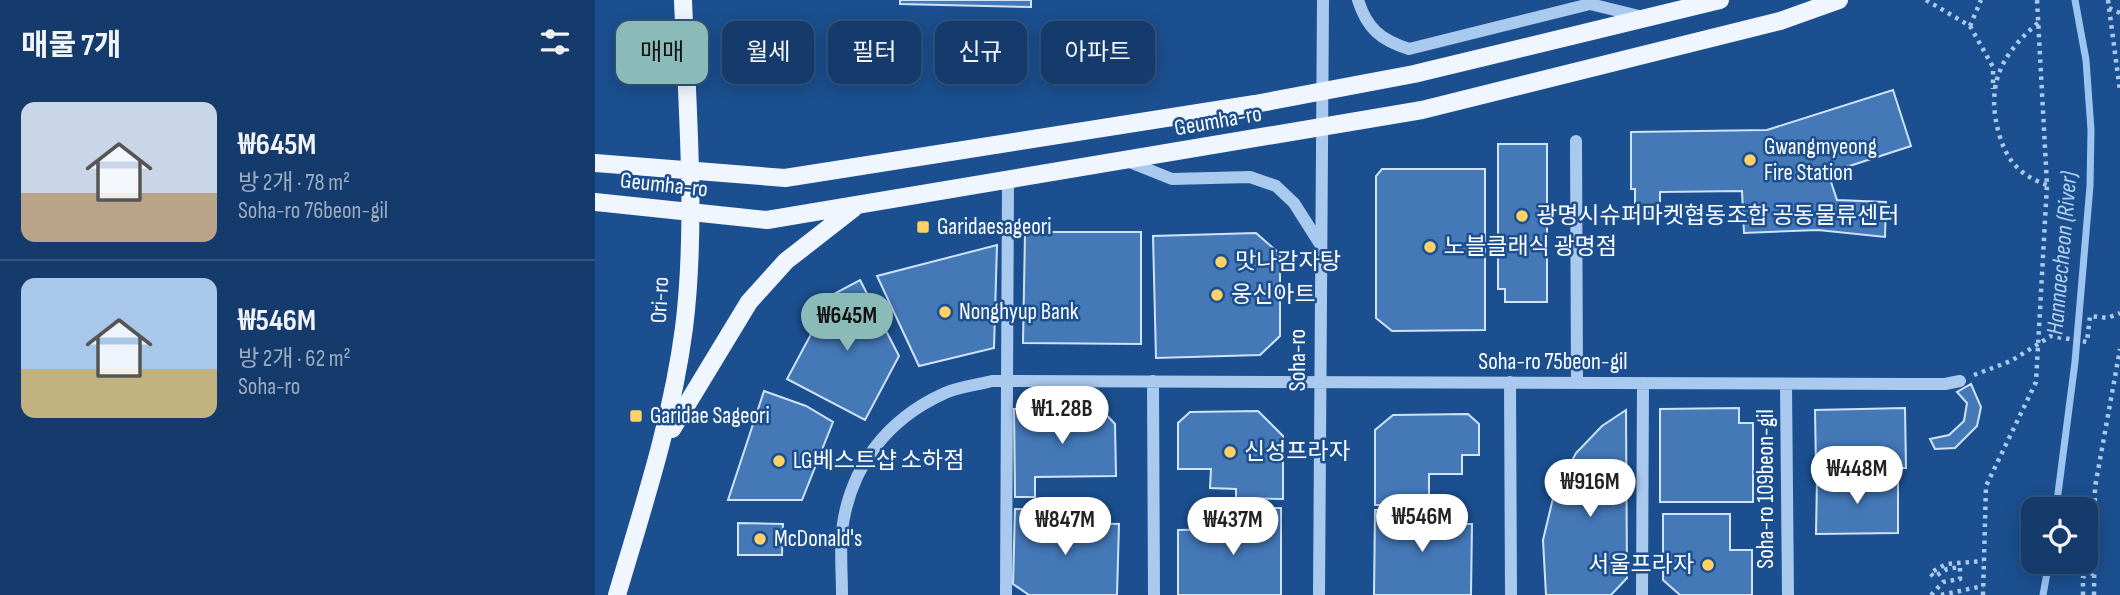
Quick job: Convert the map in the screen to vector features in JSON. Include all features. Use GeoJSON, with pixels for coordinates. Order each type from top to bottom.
{"type":"FeatureCollection","features":[{"type":"Feature","properties":{"kind":"main road","name":"Ori-ro"},"geometry":{"type":"LineString","coordinates":[[617,595],[669,420],[684,326],[689,170],[683,0]]}},
{"type":"Feature","properties":{"kind":"main road","name":"Geumha-ro"},"geometry":{"type":"LineString","coordinates":[[595,163],[785,178],[1414,74],[1720,0]]}},
{"type":"Feature","properties":{"kind":"main road","name":"Geumha-ro"},"geometry":{"type":"LineString","coordinates":[[595,202],[767,220],[1422,110],[1780,21],[1839,0]]}},
{"type":"Feature","properties":{"kind":"main road"},"geometry":{"type":"LineString","coordinates":[[661,447],[749,302],[786,261],[858,205]]}},
{"type":"Feature","properties":{"kind":"street","name":"Soha-ro"},"geometry":{"type":"LineString","coordinates":[[1319,595],[1323,0]]}},
{"type":"Feature","properties":{"kind":"street"},"geometry":{"type":"LineString","coordinates":[[1359,0],[1364,21],[1383,40],[1409,49],[1590,4],[1650,18]]}},
{"type":"Feature","properties":{"kind":"street"},"geometry":{"type":"LineString","coordinates":[[1576,141],[1577,383]]}},
{"type":"Feature","properties":{"kind":"street"},"geometry":{"type":"LineString","coordinates":[[1127,161],[1172,179],[1249,177],[1276,186],[1294,203],[1320,244]]}},
{"type":"Feature","properties":{"kind":"street"},"geometry":{"type":"LineString","coordinates":[[1006,595],[1008,180]]}},
{"type":"Feature","properties":{"kind":"street","name":"Soha-ro 75beon-gil"},"geometry":{"type":"LineString","coordinates":[[842,595],[842,530],[858,471],[874,445],[903,419],[945,393],[992,381],[1786,384],[1945,384],[1960,381]]}},
{"type":"Feature","properties":{"kind":"street"},"geometry":{"type":"LineString","coordinates":[[1153,381],[1154,595]]}},
{"type":"Feature","properties":{"kind":"street"},"geometry":{"type":"LineString","coordinates":[[1510,382],[1511,595]]}},
{"type":"Feature","properties":{"kind":"street"},"geometry":{"type":"LineString","coordinates":[[1642,595],[1643,383]]}},
{"type":"Feature","properties":{"kind":"street","name":"Soha-ro 109beon-gil"},"geometry":{"type":"LineString","coordinates":[[1786,384],[1788,595]]}},
{"type":"Feature","properties":{"kind":"path"},"geometry":{"type":"LineString","coordinates":[[1926,0],[1970,26],[1993,67],[1993,120],[2004,152],[2026,177],[2047,185]]}},
{"type":"Feature","properties":{"kind":"path"},"geometry":{"type":"LineString","coordinates":[[1970,26],[1981,0]]}},
{"type":"Feature","properties":{"kind":"path"},"geometry":{"type":"LineString","coordinates":[[1983,595],[1986,485],[2036,382],[2047,185],[2037,0]]}},
{"type":"Feature","properties":{"kind":"path"},"geometry":{"type":"LineString","coordinates":[[2109,0],[2120,91]]}},
{"type":"Feature","properties":{"kind":"path"},"geometry":{"type":"LineString","coordinates":[[2109,8],[2120,13]]}},
{"type":"Feature","properties":{"kind":"path"},"geometry":{"type":"LineString","coordinates":[[1993,97],[2000,69],[2017,40],[2039,22]]}},
{"type":"Feature","properties":{"kind":"path"},"geometry":{"type":"LineString","coordinates":[[1960,381],[2011,361],[2051,336],[2087,342],[2090,316],[2108,318],[2120,313]]}},
{"type":"Feature","properties":{"kind":"path"},"geometry":{"type":"LineString","coordinates":[[2095,497],[2120,349]]}},
{"type":"Feature","properties":{"kind":"path"},"geometry":{"type":"LineString","coordinates":[[1931,595],[1943,582],[1961,579],[1961,568],[1947,569],[1934,577],[1930,573],[1946,564],[1983,561]]}},
{"type":"Feature","properties":{"kind":"path"},"geometry":{"type":"LineString","coordinates":[[2083,595],[2083,577],[2090,574]]}},
{"type":"Feature","properties":{"kind":"path"},"geometry":{"type":"LineString","coordinates":[[2094,574],[2094,595]]}},
{"type":"Feature","properties":{"kind":"path"},"geometry":{"type":"LineString","coordinates":[[1941,595],[1983,586]]}},
{"type":"Feature","properties":{"kind":"building"},"geometry":{"type":"Polygon","coordinates":[[[900,0],[1031,0],[1031,7],[900,4],[900,0]]]}},
{"type":"Feature","properties":{"kind":"building","name":"Gwangmyeong Fire Station"},"geometry":{"type":"Polygon","coordinates":[[[1893,90],[1911,146],[1828,173],[1837,200],[1886,202],[1885,237],[1818,230],[1744,233],[1742,191],[1660,192],[1660,213],[1635,213],[1635,189],[1631,189],[1631,132],[1767,130],[1893,90]]]}},
{"type":"Feature","properties":{"kind":"building","name":"광명시슈퍼마켓협동조합 공동물류센터"},"geometry":{"type":"Polygon","coordinates":[[[1498,144],[1547,144],[1547,302],[1505,302],[1505,289],[1498,289],[1498,144]]]}},
{"type":"Feature","properties":{"kind":"building","name":"노블클래식 광명점"},"geometry":{"type":"Polygon","coordinates":[[[1382,169],[1485,169],[1485,330],[1392,331],[1376,318],[1376,176],[1382,169]]]}},
{"type":"Feature","properties":{"kind":"building"},"geometry":{"type":"Polygon","coordinates":[[[1025,232],[1141,232],[1141,344],[1023,343],[1025,232]]]}},
{"type":"Feature","properties":{"kind":"building","name":"웅신아트"},"geometry":{"type":"Polygon","coordinates":[[[1256,233],[1280,254],[1280,336],[1260,355],[1156,358],[1153,236],[1256,233]]]}},
{"type":"Feature","properties":{"kind":"building","name":"Nonghyup Bank"},"geometry":{"type":"Polygon","coordinates":[[[997,245],[994,348],[919,366],[877,276],[997,245]]]}},
{"type":"Feature","properties":{"kind":"building"},"geometry":{"type":"Polygon","coordinates":[[[860,280],[899,356],[865,420],[787,379],[832,295],[860,280]]]}},
{"type":"Feature","properties":{"kind":"building"},"geometry":{"type":"Polygon","coordinates":[[[1971,384],[1981,407],[1977,426],[1955,448],[1935,449],[1930,439],[1949,435],[1964,421],[1967,403],[1957,392],[1971,384]]]}},
{"type":"Feature","properties":{"kind":"building","name":"LG베스트샵 소하점"},"geometry":{"type":"Polygon","coordinates":[[[764,391],[806,406],[833,422],[802,500],[728,500],[764,391]]]}},
{"type":"Feature","properties":{"kind":"building"},"geometry":{"type":"Polygon","coordinates":[[[1100,408],[1115,424],[1116,476],[1035,477],[1035,497],[1015,497],[1014,409],[1100,408]]]}},
{"type":"Feature","properties":{"kind":"building"},"geometry":{"type":"Polygon","coordinates":[[[1739,408],[1739,423],[1753,423],[1753,502],[1660,502],[1660,409],[1739,408]]]}},
{"type":"Feature","properties":{"kind":"building"},"geometry":{"type":"Polygon","coordinates":[[[1905,408],[1906,468],[1885,468],[1885,453],[1849,454],[1849,467],[1816,468],[1815,410],[1905,408]]]}},
{"type":"Feature","properties":{"kind":"building"},"geometry":{"type":"Polygon","coordinates":[[[1626,410],[1627,578],[1611,595],[1546,595],[1543,540],[1554,494],[1576,453],[1602,426],[1626,410]]]}},
{"type":"Feature","properties":{"kind":"building","name":"신성프라자"},"geometry":{"type":"Polygon","coordinates":[[[1258,411],[1283,436],[1283,499],[1236,498],[1236,489],[1210,488],[1211,469],[1178,469],[1178,423],[1190,412],[1258,411]]]}},
{"type":"Feature","properties":{"kind":"building"},"geometry":{"type":"Polygon","coordinates":[[[1468,414],[1479,424],[1479,455],[1462,455],[1462,474],[1429,474],[1429,505],[1375,505],[1375,430],[1393,415],[1468,414]]]}},
{"type":"Feature","properties":{"kind":"building"},"geometry":{"type":"Polygon","coordinates":[[[1817,477],[1898,478],[1898,533],[1816,534],[1817,477]]]}},
{"type":"Feature","properties":{"kind":"building"},"geometry":{"type":"Polygon","coordinates":[[[1240,508],[1281,508],[1281,595],[1178,595],[1178,530],[1241,529],[1240,508]]]}},
{"type":"Feature","properties":{"kind":"building"},"geometry":{"type":"Polygon","coordinates":[[[1015,509],[1036,509],[1035,522],[1119,524],[1117,595],[1029,595],[1013,584],[1015,509]]]}},
{"type":"Feature","properties":{"kind":"building"},"geometry":{"type":"Polygon","coordinates":[[[1375,510],[1451,510],[1451,524],[1472,524],[1471,595],[1374,595],[1375,510]]]}},
{"type":"Feature","properties":{"kind":"building","name":"서울프라자"},"geometry":{"type":"Polygon","coordinates":[[[1663,514],[1730,514],[1730,550],[1752,550],[1752,595],[1680,595],[1663,580],[1663,514]]]}},
{"type":"Feature","properties":{"kind":"building","name":"McDonald's"},"geometry":{"type":"Polygon","coordinates":[[[738,523],[783,524],[782,555],[738,555],[738,523]]]}},
{"type":"Feature","properties":{"kind":"waterway","name":"Hannaecheon (River)"},"geometry":{"type":"LineString","coordinates":[[2058,497],[2075,362],[2090,186],[2091,130],[2086,60],[2075,0]]}},
{"type":"Feature","properties":{"kind":"waterway","name":"Hannaecheon (River)"},"geometry":{"type":"LineString","coordinates":[[2043,595],[2047,574]]}},
{"type":"Feature","properties":{"kind":"place","name":"Gwangmyeong Fire Station"},"geometry":{"type":"Point","coordinates":[1750,160]}},
{"type":"Feature","properties":{"kind":"place","name":"광명시슈퍼마켓협동조합 공동물류센터"},"geometry":{"type":"Point","coordinates":[1522,216]}},
{"type":"Feature","properties":{"kind":"place","name":"Garidaesageori"},"geometry":{"type":"Point","coordinates":[923,227]}},
{"type":"Feature","properties":{"kind":"place","name":"노블클래식 광명점"},"geometry":{"type":"Point","coordinates":[1430,247]}},
{"type":"Feature","properties":{"kind":"place","name":"맛나감자탕"},"geometry":{"type":"Point","coordinates":[1221,262]}},
{"type":"Feature","properties":{"kind":"place","name":"웅신아트"},"geometry":{"type":"Point","coordinates":[1217,295]}},
{"type":"Feature","properties":{"kind":"place","name":"Nonghyup Bank"},"geometry":{"type":"Point","coordinates":[945,312]}},
{"type":"Feature","properties":{"kind":"place","name":"Garidae Sageori"},"geometry":{"type":"Point","coordinates":[636,416]}},
{"type":"Feature","properties":{"kind":"place","name":"신성프라자"},"geometry":{"type":"Point","coordinates":[1230,452]}},
{"type":"Feature","properties":{"kind":"place","name":"LG베스트샵 소하점"},"geometry":{"type":"Point","coordinates":[779,461]}},
{"type":"Feature","properties":{"kind":"place","name":"McDonald's"},"geometry":{"type":"Point","coordinates":[760,539]}},
{"type":"Feature","properties":{"kind":"place","name":"서울프라자"},"geometry":{"type":"Point","coordinates":[1708,565]}}]}
